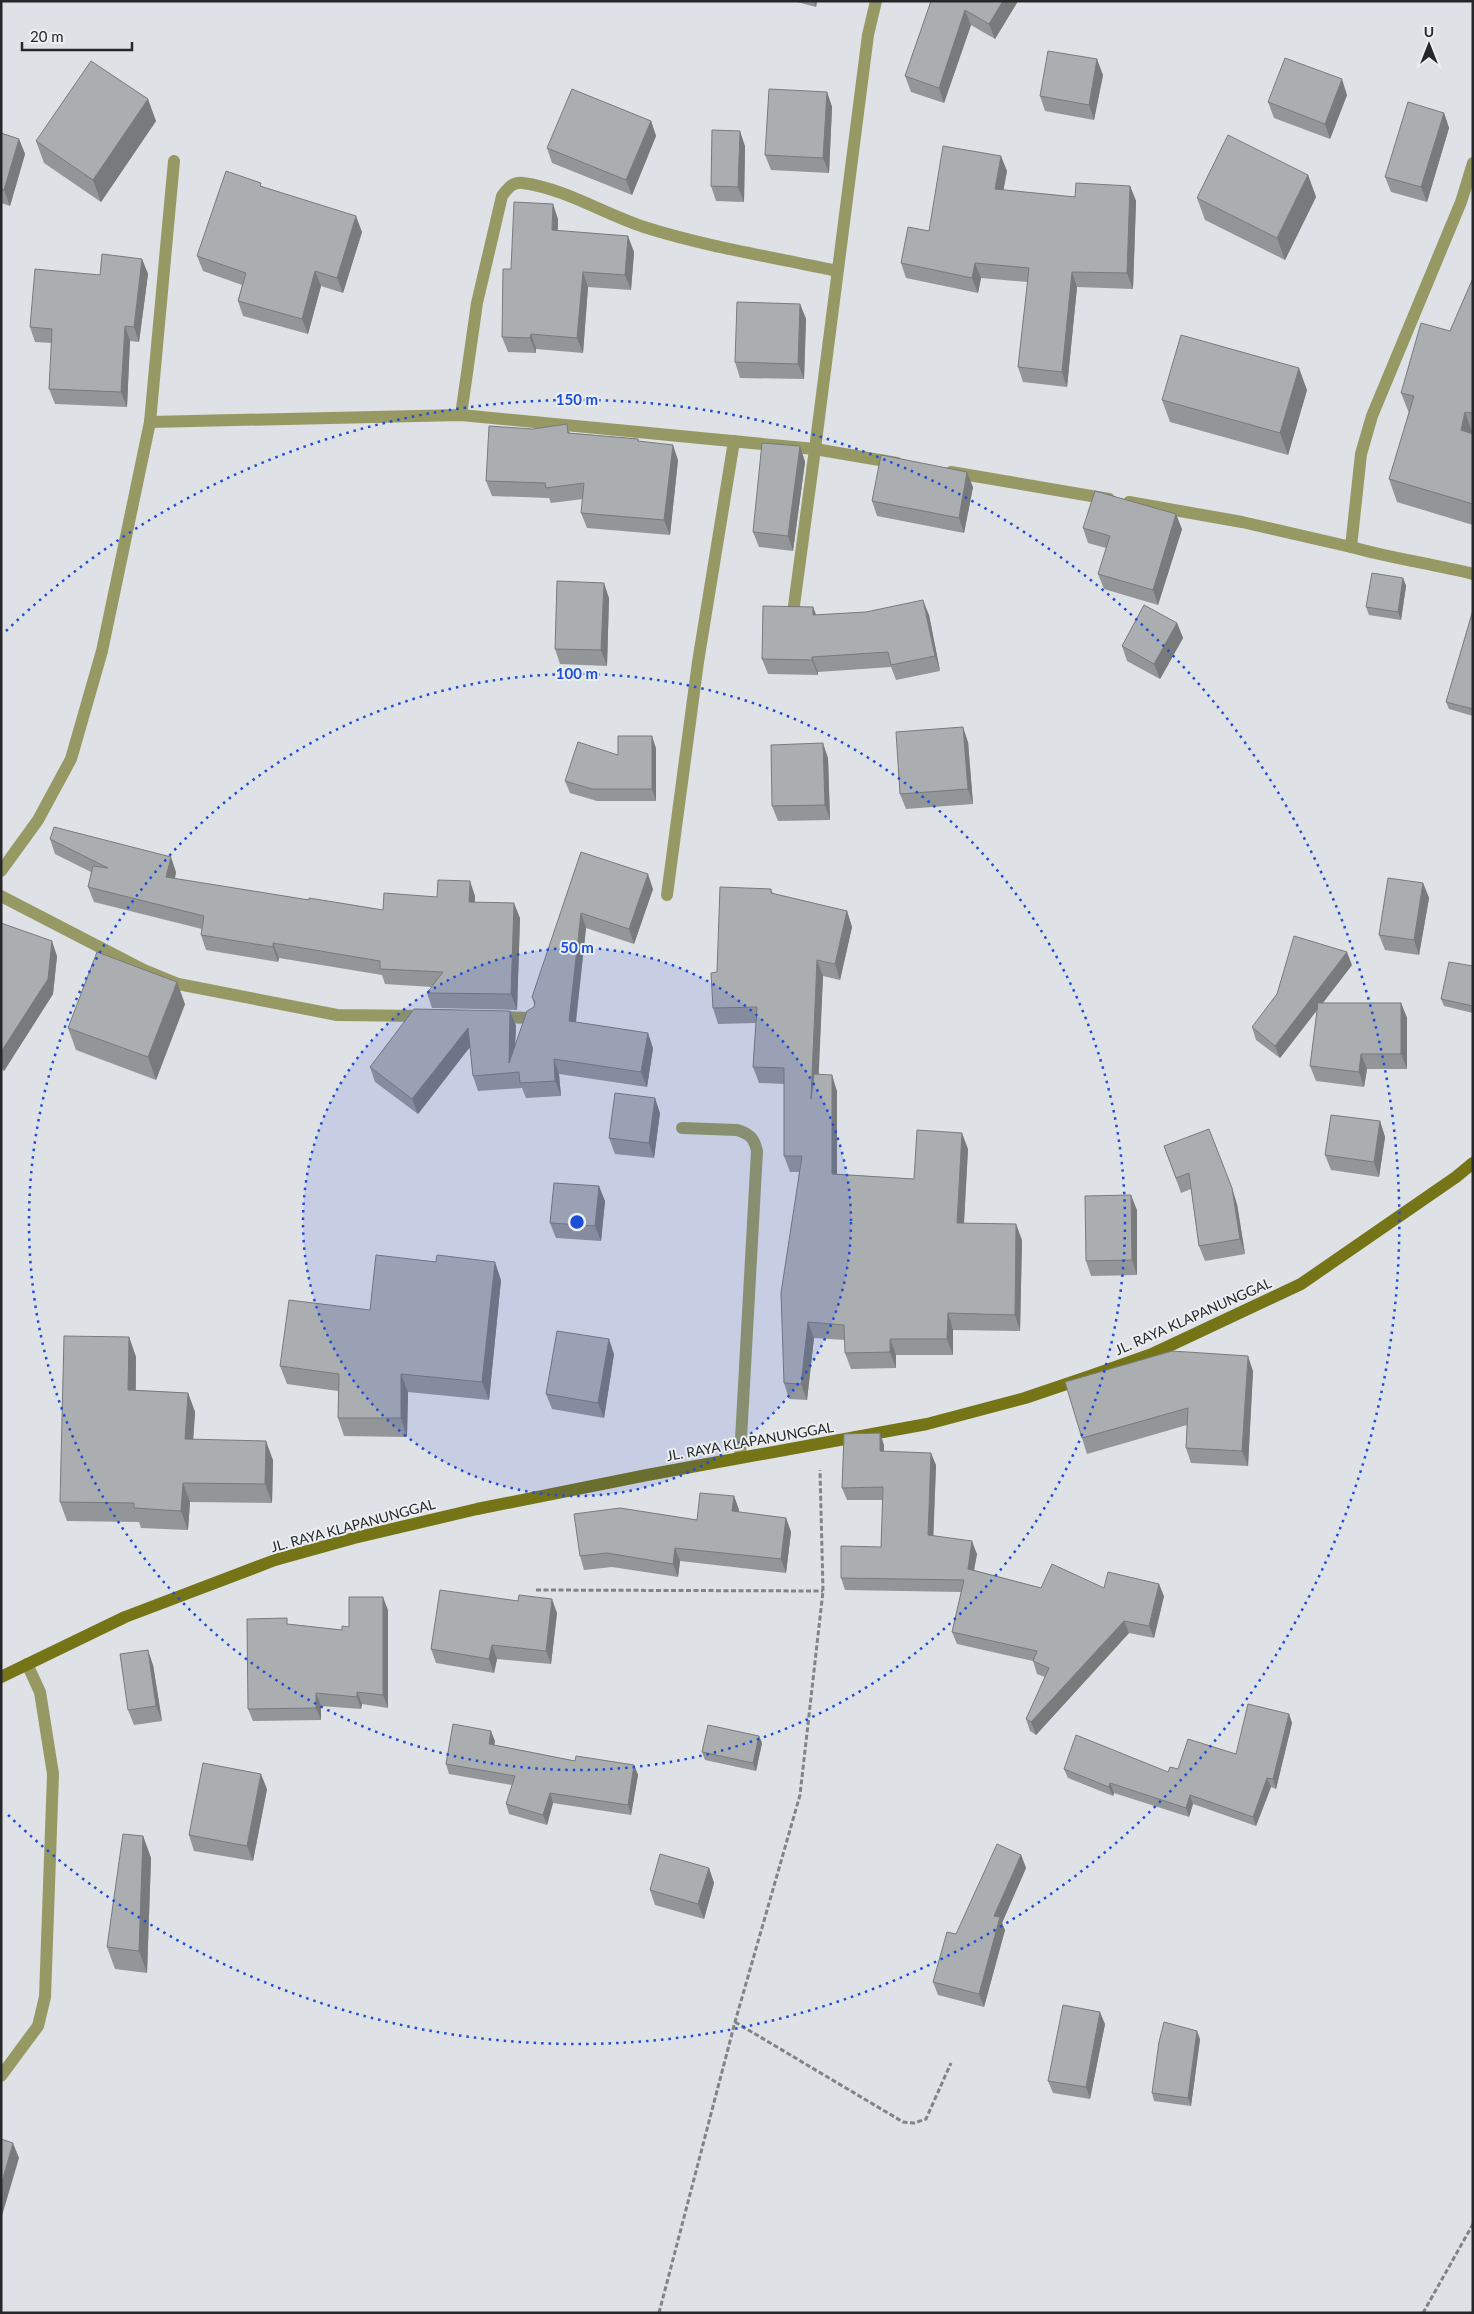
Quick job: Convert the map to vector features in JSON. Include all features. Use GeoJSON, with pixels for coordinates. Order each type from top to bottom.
{"type":"FeatureCollection","features":[{"type":"Feature","properties":{"kind":"street"},"geometry":{"type":"LineString","coordinates":[[793,613],[868,35],[876,1]]}},
{"type":"Feature","properties":{"kind":"street"},"geometry":{"type":"LineString","coordinates":[[1,871],[38,820],[71,759],[102,651],[150,422],[174,161]]}},
{"type":"Feature","properties":{"kind":"street"},"geometry":{"type":"LineString","coordinates":[[1351,547],[1358,473],[1372,416],[1461,202],[1473,163]]}},
{"type":"Feature","properties":{"kind":"street"},"geometry":{"type":"LineString","coordinates":[[461,415],[477,303],[502,196],[509,187],[520,182],[548,188],[644,227],[718,246],[837,271]]}},
{"type":"Feature","properties":{"kind":"street"},"geometry":{"type":"LineString","coordinates":[[150,422],[461,415],[815,448],[912,465]]}},
{"type":"Feature","properties":{"kind":"street"},"geometry":{"type":"LineString","coordinates":[[667,895],[698,662],[734,441]]}},
{"type":"Feature","properties":{"kind":"street"},"geometry":{"type":"LineString","coordinates":[[941,470],[1242,522],[1351,547],[1389,558],[1430,564],[1473,574]]}},
{"type":"Feature","properties":{"kind":"street"},"geometry":{"type":"LineString","coordinates":[[1,896],[144,970],[178,984],[337,1015],[434,1016]]}},
{"type":"Feature","properties":{"kind":"street"},"geometry":{"type":"LineString","coordinates":[[483,1017],[532,1018]]}},
{"type":"Feature","properties":{"kind":"street"},"geometry":{"type":"LineString","coordinates":[[682,1128],[745,1132],[751,1135],[757,1151],[740,1457]]}},
{"type":"Feature","properties":{"kind":"street","name":"JL. RAYA KLAPANUNGGAL"},"geometry":{"type":"LineString","coordinates":[[1,1678],[125,1617],[275,1560],[354,1538],[477,1509],[740,1457],[927,1424],[1025,1398],[1152,1354],[1301,1284],[1456,1177],[1473,1163]]}},
{"type":"Feature","properties":{"kind":"street"},"geometry":{"type":"LineString","coordinates":[[1,2076],[38,2026],[46,1997],[53,1774],[40,1692],[27,1664]]}},
{"type":"Feature","properties":{"kind":"path"},"geometry":{"type":"LineString","coordinates":[[658,2313],[736,2022],[800,1795],[823,1590],[820,1444]]}},
{"type":"Feature","properties":{"kind":"path"},"geometry":{"type":"LineString","coordinates":[[536,1590],[823,1590]]}},
{"type":"Feature","properties":{"kind":"path"},"geometry":{"type":"LineString","coordinates":[[736,2022],[903,2122],[914,2123],[926,2119],[951,2063]]}},
{"type":"Feature","properties":{"kind":"path"},"geometry":{"type":"LineString","coordinates":[[1423,2313],[1473,2224]]}},
{"type":"Feature","properties":{"kind":"building"},"geometry":{"type":"Polygon","coordinates":[[[931,1],[1003,1],[989,24],[965,10],[939,88],[905,76],[931,1]]]}},
{"type":"Feature","properties":{"kind":"building"},"geometry":{"type":"Polygon","coordinates":[[[1048,51],[1097,59],[1089,105],[1040,96],[1048,51]]]}},
{"type":"Feature","properties":{"kind":"building"},"geometry":{"type":"Polygon","coordinates":[[[1285,58],[1342,79],[1325,124],[1268,102],[1285,58]]]}},
{"type":"Feature","properties":{"kind":"building"},"geometry":{"type":"Polygon","coordinates":[[[91,61],[148,99],[93,180],[36,141],[91,61]]]}},
{"type":"Feature","properties":{"kind":"building"},"geometry":{"type":"Polygon","coordinates":[[[572,89],[651,121],[626,180],[547,148],[572,89]]]}},
{"type":"Feature","properties":{"kind":"building"},"geometry":{"type":"Polygon","coordinates":[[[769,89],[827,92],[823,158],[765,155],[769,89]]]}},
{"type":"Feature","properties":{"kind":"building"},"geometry":{"type":"Polygon","coordinates":[[[1408,102],[1444,113],[1421,187],[1385,177],[1408,102]]]}},
{"type":"Feature","properties":{"kind":"building"},"geometry":{"type":"Polygon","coordinates":[[[712,130],[740,131],[738,187],[711,186],[712,130]]]}},
{"type":"Feature","properties":{"kind":"building"},"geometry":{"type":"Polygon","coordinates":[[[1,133],[19,139],[4,190],[1,189],[1,133]]]}},
{"type":"Feature","properties":{"kind":"building"},"geometry":{"type":"Polygon","coordinates":[[[1228,135],[1308,175],[1277,238],[1197,198],[1228,135]]]}},
{"type":"Feature","properties":{"kind":"building"},"geometry":{"type":"Polygon","coordinates":[[[943,146],[1001,156],[995,189],[1075,197],[1076,183],[1130,186],[1127,273],[1072,272],[1062,372],[1018,367],[1029,268],[975,263],[972,278],[901,263],[908,227],[929,231],[943,146]]]}},
{"type":"Feature","properties":{"kind":"building"},"geometry":{"type":"Polygon","coordinates":[[[226,171],[261,183],[260,186],[356,216],[337,278],[315,271],[302,319],[238,301],[246,273],[197,256],[226,171]]]}},
{"type":"Feature","properties":{"kind":"building"},"geometry":{"type":"Polygon","coordinates":[[[514,202],[553,204],[552,230],[628,236],[625,275],[583,272],[577,338],[531,334],[530,338],[502,337],[503,269],[511,269],[514,202]]]}},
{"type":"Feature","properties":{"kind":"building"},"geometry":{"type":"Polygon","coordinates":[[[102,254],[142,259],[134,327],[125,326],[121,392],[49,389],[52,329],[30,327],[35,269],[100,275],[102,254]]]}},
{"type":"Feature","properties":{"kind":"building"},"geometry":{"type":"Polygon","coordinates":[[[1473,278],[1473,413],[1465,412],[1461,430],[1473,434],[1473,504],[1389,479],[1414,396],[1401,393],[1421,323],[1450,331],[1473,278]]]}},
{"type":"Feature","properties":{"kind":"building"},"geometry":{"type":"Polygon","coordinates":[[[737,302],[800,304],[798,364],[735,362],[737,302]]]}},
{"type":"Feature","properties":{"kind":"building"},"geometry":{"type":"Polygon","coordinates":[[[1181,335],[1299,368],[1280,433],[1162,400],[1181,335]]]}},
{"type":"Feature","properties":{"kind":"building"},"geometry":{"type":"Polygon","coordinates":[[[567,424],[568,433],[638,439],[638,441],[673,445],[664,520],[581,513],[584,483],[546,488],[545,483],[486,481],[489,426],[533,429],[567,424]]]}},
{"type":"Feature","properties":{"kind":"building"},"geometry":{"type":"Polygon","coordinates":[[[762,443],[800,446],[788,536],[753,532],[762,443]]]}},
{"type":"Feature","properties":{"kind":"building"},"geometry":{"type":"Polygon","coordinates":[[[881,455],[967,472],[959,518],[872,501],[881,455]]]}},
{"type":"Feature","properties":{"kind":"building"},"geometry":{"type":"Polygon","coordinates":[[[1095,491],[1176,514],[1153,590],[1098,574],[1110,536],[1083,528],[1095,491]]]}},
{"type":"Feature","properties":{"kind":"building"},"geometry":{"type":"Polygon","coordinates":[[[1372,573],[1403,578],[1398,612],[1366,607],[1372,573]]]}},
{"type":"Feature","properties":{"kind":"building"},"geometry":{"type":"Polygon","coordinates":[[[557,581],[604,583],[601,650],[555,649],[557,581]]]}},
{"type":"Feature","properties":{"kind":"building"},"geometry":{"type":"Polygon","coordinates":[[[923,600],[935,656],[891,665],[888,652],[812,657],[812,660],[762,659],[763,606],[813,607],[813,615],[866,612],[923,600]]]}},
{"type":"Feature","properties":{"kind":"building"},"geometry":{"type":"Polygon","coordinates":[[[1144,605],[1177,623],[1154,664],[1122,646],[1144,605]]]}},
{"type":"Feature","properties":{"kind":"building"},"geometry":{"type":"Polygon","coordinates":[[[1473,610],[1473,709],[1446,702],[1473,610]]]}},
{"type":"Feature","properties":{"kind":"building"},"geometry":{"type":"Polygon","coordinates":[[[963,727],[968,789],[900,794],[896,732],[963,727]]]}},
{"type":"Feature","properties":{"kind":"building"},"geometry":{"type":"Polygon","coordinates":[[[618,736],[652,736],[652,789],[592,789],[565,781],[578,742],[618,755],[618,736]]]}},
{"type":"Feature","properties":{"kind":"building"},"geometry":{"type":"Polygon","coordinates":[[[823,743],[825,805],[772,806],[771,745],[823,743]]]}},
{"type":"Feature","properties":{"kind":"building"},"geometry":{"type":"Polygon","coordinates":[[[54,827],[171,857],[166,877],[383,910],[384,893],[437,897],[438,880],[470,881],[469,902],[514,903],[511,994],[427,993],[443,972],[380,969],[380,961],[273,943],[273,947],[201,935],[204,916],[88,887],[93,866],[108,868],[50,839],[54,827]]]}},
{"type":"Feature","properties":{"kind":"building"},"geometry":{"type":"Polygon","coordinates":[[[581,852],[648,874],[629,929],[581,913],[569,1021],[648,1033],[641,1072],[554,1059],[555,1081],[520,1083],[519,1072],[473,1076],[468,1028],[412,1099],[370,1067],[414,1009],[510,1011],[509,1063],[527,1011],[534,1007],[535,1002],[532,997],[581,852]]]}},
{"type":"Feature","properties":{"kind":"building"},"geometry":{"type":"Polygon","coordinates":[[[1388,878],[1423,883],[1414,940],[1379,935],[1388,878]]]}},
{"type":"Feature","properties":{"kind":"building"},"geometry":{"type":"Polygon","coordinates":[[[720,887],[771,889],[771,893],[847,911],[835,964],[817,960],[811,1099],[814,1074],[832,1075],[832,1174],[914,1179],[917,1130],[962,1133],[957,1223],[1016,1224],[1015,1315],[948,1313],[947,1339],[890,1339],[890,1352],[845,1353],[844,1325],[808,1322],[801,1384],[784,1383],[781,1293],[802,1156],[784,1156],[784,1068],[753,1067],[757,1007],[713,1008],[711,973],[717,972],[720,887]]]}},
{"type":"Feature","properties":{"kind":"building"},"geometry":{"type":"Polygon","coordinates":[[[1,923],[52,941],[48,979],[1,1052],[1,923]]]}},
{"type":"Feature","properties":{"kind":"building"},"geometry":{"type":"Polygon","coordinates":[[[1294,936],[1347,952],[1275,1046],[1252,1027],[1277,994],[1294,936]]]}},
{"type":"Feature","properties":{"kind":"building"},"geometry":{"type":"Polygon","coordinates":[[[97,952],[177,982],[148,1057],[68,1028],[97,952]]]}},
{"type":"Feature","properties":{"kind":"building"},"geometry":{"type":"Polygon","coordinates":[[[1449,962],[1473,966],[1473,1006],[1441,999],[1449,962]]]}},
{"type":"Feature","properties":{"kind":"building"},"geometry":{"type":"Polygon","coordinates":[[[1318,1003],[1401,1003],[1401,1054],[1361,1054],[1359,1072],[1310,1066],[1318,1003]]]}},
{"type":"Feature","properties":{"kind":"building"},"geometry":{"type":"Polygon","coordinates":[[[615,1093],[655,1098],[649,1143],[609,1138],[615,1093]]]}},
{"type":"Feature","properties":{"kind":"building"},"geometry":{"type":"Polygon","coordinates":[[[1331,1115],[1380,1121],[1374,1162],[1325,1155],[1331,1115]]]}},
{"type":"Feature","properties":{"kind":"building"},"geometry":{"type":"Polygon","coordinates":[[[1209,1129],[1232,1188],[1240,1239],[1199,1246],[1189,1173],[1176,1178],[1164,1146],[1209,1129]]]}},
{"type":"Feature","properties":{"kind":"building"},"geometry":{"type":"Polygon","coordinates":[[[554,1183],[599,1186],[595,1226],[550,1223],[554,1183]]]}},
{"type":"Feature","properties":{"kind":"building"},"geometry":{"type":"Polygon","coordinates":[[[1131,1195],[1132,1260],[1086,1261],[1085,1196],[1131,1195]]]}},
{"type":"Feature","properties":{"kind":"building"},"geometry":{"type":"Polygon","coordinates":[[[376,1255],[436,1262],[437,1255],[495,1262],[482,1382],[401,1374],[401,1418],[338,1418],[339,1374],[280,1366],[289,1300],[370,1310],[376,1255]]]}},
{"type":"Feature","properties":{"kind":"building"},"geometry":{"type":"Polygon","coordinates":[[[557,1331],[609,1339],[598,1403],[546,1394],[557,1331]]]}},
{"type":"Feature","properties":{"kind":"building"},"geometry":{"type":"Polygon","coordinates":[[[64,1336],[129,1337],[128,1390],[188,1393],[185,1439],[266,1441],[265,1484],[183,1483],[181,1511],[134,1508],[134,1503],[60,1502],[64,1336]]]}},
{"type":"Feature","properties":{"kind":"building"},"geometry":{"type":"Polygon","coordinates":[[[1172,1351],[1248,1356],[1242,1451],[1186,1448],[1188,1408],[1082,1438],[1065,1382],[1172,1351]]]}},
{"type":"Feature","properties":{"kind":"building"},"geometry":{"type":"Polygon","coordinates":[[[880,1433],[880,1451],[931,1453],[928,1535],[972,1541],[968,1569],[1041,1588],[1052,1564],[1104,1588],[1108,1572],[1159,1584],[1149,1626],[1124,1621],[1031,1722],[1026,1719],[1049,1668],[1033,1661],[1037,1651],[952,1632],[964,1580],[841,1578],[841,1546],[881,1547],[883,1487],[842,1488],[844,1434],[880,1433]]]}},
{"type":"Feature","properties":{"kind":"building"},"geometry":{"type":"Polygon","coordinates":[[[700,1493],[734,1496],[732,1511],[786,1518],[781,1559],[675,1548],[673,1564],[607,1553],[580,1556],[574,1514],[620,1508],[697,1520],[700,1493]]]}},
{"type":"Feature","properties":{"kind":"building"},"geometry":{"type":"Polygon","coordinates":[[[440,1590],[518,1601],[519,1595],[552,1599],[546,1651],[492,1645],[489,1659],[431,1649],[440,1590]]]}},
{"type":"Feature","properties":{"kind":"building"},"geometry":{"type":"Polygon","coordinates":[[[349,1597],[383,1597],[383,1695],[357,1692],[357,1697],[316,1693],[316,1708],[248,1709],[247,1619],[287,1618],[287,1624],[342,1630],[342,1626],[349,1627],[349,1597]]]}},
{"type":"Feature","properties":{"kind":"building"},"geometry":{"type":"Polygon","coordinates":[[[148,1650],[156,1706],[128,1710],[120,1654],[148,1650]]]}},
{"type":"Feature","properties":{"kind":"building"},"geometry":{"type":"Polygon","coordinates":[[[1248,1704],[1289,1714],[1273,1779],[1267,1778],[1253,1817],[1190,1795],[1186,1808],[1110,1783],[1109,1787],[1064,1769],[1076,1735],[1168,1772],[1170,1767],[1178,1769],[1188,1739],[1236,1754],[1248,1704]]]}},
{"type":"Feature","properties":{"kind":"building"},"geometry":{"type":"Polygon","coordinates":[[[453,1724],[491,1731],[489,1744],[575,1761],[576,1756],[634,1765],[628,1805],[550,1793],[543,1815],[506,1804],[515,1776],[446,1764],[453,1724]]]}},
{"type":"Feature","properties":{"kind":"building"},"geometry":{"type":"Polygon","coordinates":[[[708,1725],[759,1736],[753,1763],[702,1752],[708,1725]]]}},
{"type":"Feature","properties":{"kind":"building"},"geometry":{"type":"Polygon","coordinates":[[[203,1763],[261,1774],[247,1846],[189,1835],[203,1763]]]}},
{"type":"Feature","properties":{"kind":"building"},"geometry":{"type":"Polygon","coordinates":[[[123,1834],[143,1836],[139,1951],[107,1947],[123,1834]]]}},
{"type":"Feature","properties":{"kind":"building"},"geometry":{"type":"Polygon","coordinates":[[[997,1844],[1021,1855],[994,1916],[1000,1917],[979,1994],[933,1982],[947,1932],[956,1934],[997,1844]]]}},
{"type":"Feature","properties":{"kind":"building"},"geometry":{"type":"Polygon","coordinates":[[[660,1854],[709,1868],[698,1904],[650,1890],[660,1854]]]}},
{"type":"Feature","properties":{"kind":"building"},"geometry":{"type":"Polygon","coordinates":[[[1063,2005],[1100,2012],[1086,2087],[1048,2081],[1063,2005]]]}},
{"type":"Feature","properties":{"kind":"building"},"geometry":{"type":"Polygon","coordinates":[[[1164,2022],[1197,2031],[1188,2098],[1152,2093],[1159,2042],[1164,2022]]]}},
{"type":"Feature","properties":{"kind":"building"},"geometry":{"type":"Polygon","coordinates":[[[1,2139],[13,2143],[1,2185],[1,2139]]]}}]}
